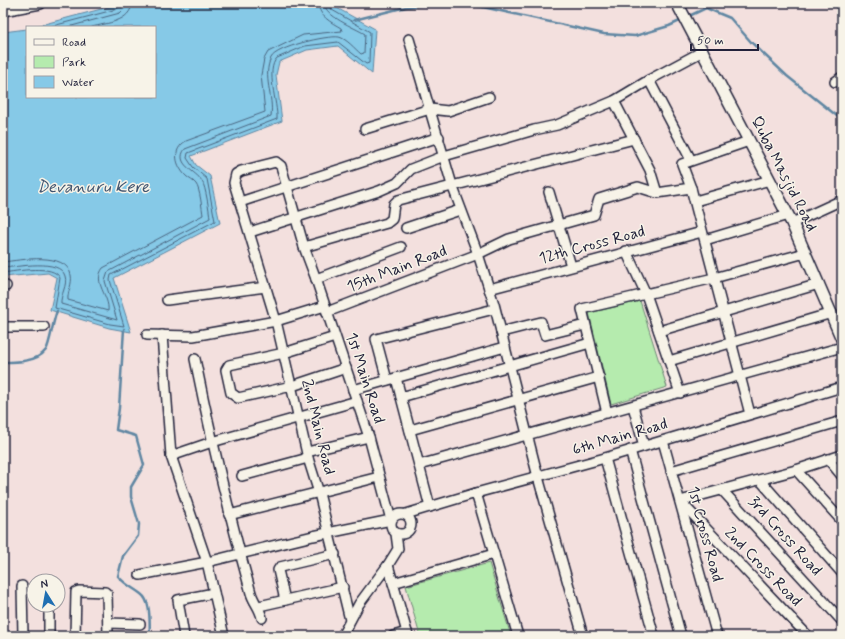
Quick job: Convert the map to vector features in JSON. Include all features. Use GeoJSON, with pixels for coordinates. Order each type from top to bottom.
{"type":"FeatureCollection","features":[{"type":"Feature","properties":{"kind":"street"},"geometry":{"type":"LineString","coordinates":[[3,10],[40,3]]}},
{"type":"Feature","properties":{"kind":"street","name":"Quba Masjid Road"},"geometry":{"type":"LineString","coordinates":[[679,7],[790,219],[819,284],[836,317],[842,338]]}},
{"type":"Feature","properties":{"kind":"street"},"geometry":{"type":"LineString","coordinates":[[409,38],[452,185],[460,210],[478,254],[489,289],[538,477],[583,636]]}},
{"type":"Feature","properties":{"kind":"street"},"geometry":{"type":"LineString","coordinates":[[250,232],[388,187],[397,183],[411,169],[444,156],[534,130],[557,125],[614,101],[649,80],[703,52]]}},
{"type":"Feature","properties":{"kind":"street"},"geometry":{"type":"LineString","coordinates":[[649,80],[690,160]]}},
{"type":"Feature","properties":{"kind":"street"},"geometry":{"type":"LineString","coordinates":[[366,130],[430,109],[448,111],[489,97]]}},
{"type":"Feature","properties":{"kind":"street"},"geometry":{"type":"LineString","coordinates":[[614,101],[650,170],[657,193],[691,188]]}},
{"type":"Feature","properties":{"kind":"street"},"geometry":{"type":"LineString","coordinates":[[240,202],[439,137]]}},
{"type":"Feature","properties":{"kind":"street"},"geometry":{"type":"LineString","coordinates":[[304,247],[387,223],[392,219],[394,204],[398,200],[634,139]]}},
{"type":"Feature","properties":{"kind":"street"},"geometry":{"type":"LineString","coordinates":[[749,141],[682,164],[695,201],[750,414]]}},
{"type":"Feature","properties":{"kind":"street","name":"2nd Main Road"},"geometry":{"type":"LineString","coordinates":[[286,186],[279,163],[273,162],[241,171],[236,174],[234,183],[276,321],[308,455],[330,533],[350,620]]}},
{"type":"Feature","properties":{"kind":"street"},"geometry":{"type":"LineString","coordinates":[[695,201],[770,180]]}},
{"type":"Feature","properties":{"kind":"street","name":"1st Main Road"},"geometry":{"type":"LineString","coordinates":[[286,186],[304,247],[369,437],[391,520]]}},
{"type":"Feature","properties":{"kind":"street","name":"15th Main Road"},"geometry":{"type":"LineString","coordinates":[[146,335],[193,336],[276,321],[326,309],[478,254],[509,239],[594,215],[599,199],[638,187],[657,193]]}},
{"type":"Feature","properties":{"kind":"street"},"geometry":{"type":"LineString","coordinates":[[549,192],[571,266]]}},
{"type":"Feature","properties":{"kind":"street","name":"12th Cross Road"},"geometry":{"type":"LineString","coordinates":[[489,289],[626,251],[790,219],[842,200]]}},
{"type":"Feature","properties":{"kind":"street"},"geometry":{"type":"LineString","coordinates":[[406,228],[460,210]]}},
{"type":"Feature","properties":{"kind":"street"},"geometry":{"type":"LineString","coordinates":[[316,279],[401,248]]}},
{"type":"Feature","properties":{"kind":"street"},"geometry":{"type":"LineString","coordinates":[[626,251],[646,294],[660,331],[680,393]]}},
{"type":"Feature","properties":{"kind":"street"},"geometry":{"type":"LineString","coordinates":[[608,413],[582,309],[714,278],[805,253]]}},
{"type":"Feature","properties":{"kind":"street"},"geometry":{"type":"LineString","coordinates":[[660,331],[819,284]]}},
{"type":"Feature","properties":{"kind":"street"},"geometry":{"type":"LineString","coordinates":[[167,300],[266,287]]}},
{"type":"Feature","properties":{"kind":"street"},"geometry":{"type":"LineString","coordinates":[[430,507],[401,397],[376,339],[494,309]]}},
{"type":"Feature","properties":{"kind":"street"},"geometry":{"type":"LineString","coordinates":[[669,361],[836,317]]}},
{"type":"Feature","properties":{"kind":"street"},"geometry":{"type":"LineString","coordinates":[[501,332],[541,322],[545,335],[586,325]]}},
{"type":"Feature","properties":{"kind":"street"},"geometry":{"type":"LineString","coordinates":[[3,327],[44,327]]}},
{"type":"Feature","properties":{"kind":"street"},"geometry":{"type":"LineString","coordinates":[[162,336],[171,456],[208,562],[224,636]]}},
{"type":"Feature","properties":{"kind":"street"},"geometry":{"type":"LineString","coordinates":[[335,336],[284,353],[227,366],[231,393],[238,398],[292,386],[346,368]]}},
{"type":"Feature","properties":{"kind":"street"},"geometry":{"type":"LineString","coordinates":[[401,397],[590,343]]}},
{"type":"Feature","properties":{"kind":"street"},"geometry":{"type":"LineString","coordinates":[[353,390],[505,347]]}},
{"type":"Feature","properties":{"kind":"street"},"geometry":{"type":"LineString","coordinates":[[419,465],[842,347]]}},
{"type":"Feature","properties":{"kind":"street"},"geometry":{"type":"LineString","coordinates":[[195,359],[229,515],[252,597],[259,606],[262,618]]}},
{"type":"Feature","properties":{"kind":"street"},"geometry":{"type":"LineString","coordinates":[[410,430],[598,377]]}},
{"type":"Feature","properties":{"kind":"street","name":"6th Main Road"},"geometry":{"type":"LineString","coordinates":[[406,514],[476,493],[605,458],[842,387]]}},
{"type":"Feature","properties":{"kind":"street"},"geometry":{"type":"LineString","coordinates":[[171,456],[212,442],[357,401]]}},
{"type":"Feature","properties":{"kind":"street"},"geometry":{"type":"LineString","coordinates":[[633,406],[644,446]]}},
{"type":"Feature","properties":{"kind":"street"},"geometry":{"type":"LineString","coordinates":[[672,471],[842,421]]}},
{"type":"Feature","properties":{"kind":"street"},"geometry":{"type":"LineString","coordinates":[[242,476],[369,437]]}},
{"type":"Feature","properties":{"kind":"street","name":"1st Cross Road"},"geometry":{"type":"LineString","coordinates":[[663,440],[717,636]]}},
{"type":"Feature","properties":{"kind":"street"},"geometry":{"type":"LineString","coordinates":[[630,450],[681,636]]}},
{"type":"Feature","properties":{"kind":"street"},"geometry":{"type":"LineString","coordinates":[[680,501],[796,470],[842,455]]}},
{"type":"Feature","properties":{"kind":"street"},"geometry":{"type":"LineString","coordinates":[[605,458],[654,636]]}},
{"type":"Feature","properties":{"kind":"street"},"geometry":{"type":"LineString","coordinates":[[828,460],[842,476]]}},
{"type":"Feature","properties":{"kind":"street"},"geometry":{"type":"LineString","coordinates":[[796,470],[842,521]]}},
{"type":"Feature","properties":{"kind":"street"},"geometry":{"type":"LineString","coordinates":[[229,515],[379,477]]}},
{"type":"Feature","properties":{"kind":"street"},"geometry":{"type":"LineString","coordinates":[[760,480],[842,573]]}},
{"type":"Feature","properties":{"kind":"street","name":"3rd Cross Road"},"geometry":{"type":"LineString","coordinates":[[722,490],[842,621]]}},
{"type":"Feature","properties":{"kind":"street"},"geometry":{"type":"LineString","coordinates":[[476,493],[518,636]]}},
{"type":"Feature","properties":{"kind":"street","name":"2nd Cross Road"},"geometry":{"type":"LineString","coordinates":[[680,501],[808,636]]}},
{"type":"Feature","properties":{"kind":"street"},"geometry":{"type":"LineString","coordinates":[[140,575],[240,555],[391,520],[397,514],[406,514],[411,520],[411,529],[405,534],[396,534]]}},
{"type":"Feature","properties":{"kind":"street"},"geometry":{"type":"LineString","coordinates":[[342,636],[359,604],[398,549],[396,534],[391,528],[391,520]]}},
{"type":"Feature","properties":{"kind":"street"},"geometry":{"type":"LineString","coordinates":[[285,600],[278,570],[280,567],[334,554]]}},
{"type":"Feature","properties":{"kind":"street"},"geometry":{"type":"LineString","coordinates":[[393,583],[494,554]]}},
{"type":"Feature","properties":{"kind":"street"},"geometry":{"type":"LineString","coordinates":[[388,565],[407,634],[393,636]]}},
{"type":"Feature","properties":{"kind":"street"},"geometry":{"type":"LineString","coordinates":[[22,586],[23,636]]}},
{"type":"Feature","properties":{"kind":"street"},"geometry":{"type":"LineString","coordinates":[[259,606],[343,587]]}},
{"type":"Feature","properties":{"kind":"street"},"geometry":{"type":"LineString","coordinates":[[75,636],[76,592],[79,591],[104,592],[108,594],[108,636]]}},
{"type":"Feature","properties":{"kind":"street"},"geometry":{"type":"LineString","coordinates":[[184,636],[178,600],[214,593]]}},
{"type":"Feature","properties":{"kind":"street"},"geometry":{"type":"LineString","coordinates":[[49,613],[49,636]]}},
{"type":"Feature","properties":{"kind":"street"},"geometry":{"type":"LineString","coordinates":[[108,623],[140,624]]}},
{"type":"Feature","properties":{"kind":"green space"},"geometry":{"type":"Polygon","coordinates":[[[640,301],[667,387],[611,404],[589,313],[640,301]]]}},
{"type":"Feature","properties":{"kind":"green space"},"geometry":{"type":"Polygon","coordinates":[[[489,563],[511,636],[420,636],[406,586],[489,563]]]}},
{"type":"Feature","properties":{"kind":"water","name":"Devanuru Kere"},"geometry":{"type":"Polygon","coordinates":[[[124,3],[332,3],[335,7],[375,29],[372,74],[338,46],[307,50],[279,62],[276,75],[282,121],[191,156],[196,165],[210,176],[220,223],[114,278],[131,332],[109,328],[50,310],[57,278],[48,273],[3,277],[3,32],[26,29],[26,98],[156,98],[156,26],[37,26],[124,3]]]}},
{"type":"Feature","properties":{"kind":"waterway"},"geometry":{"type":"LineString","coordinates":[[354,20],[406,7],[442,3]]}},
{"type":"Feature","properties":{"kind":"waterway"},"geometry":{"type":"LineString","coordinates":[[465,3],[604,34],[635,36],[669,26],[682,20]]}},
{"type":"Feature","properties":{"kind":"waterway"},"geometry":{"type":"LineString","coordinates":[[687,17],[706,8],[730,18],[751,42],[787,76],[842,120]]}},
{"type":"Feature","properties":{"kind":"waterway"},"geometry":{"type":"LineString","coordinates":[[3,362],[32,359],[42,354],[46,350],[57,311]]}},
{"type":"Feature","properties":{"kind":"waterway"},"geometry":{"type":"LineString","coordinates":[[124,329],[119,408],[116,430],[136,436],[144,465],[131,487],[131,497],[139,524],[138,536],[123,556],[118,576],[123,582],[145,598],[150,620],[150,636]]}}]}
